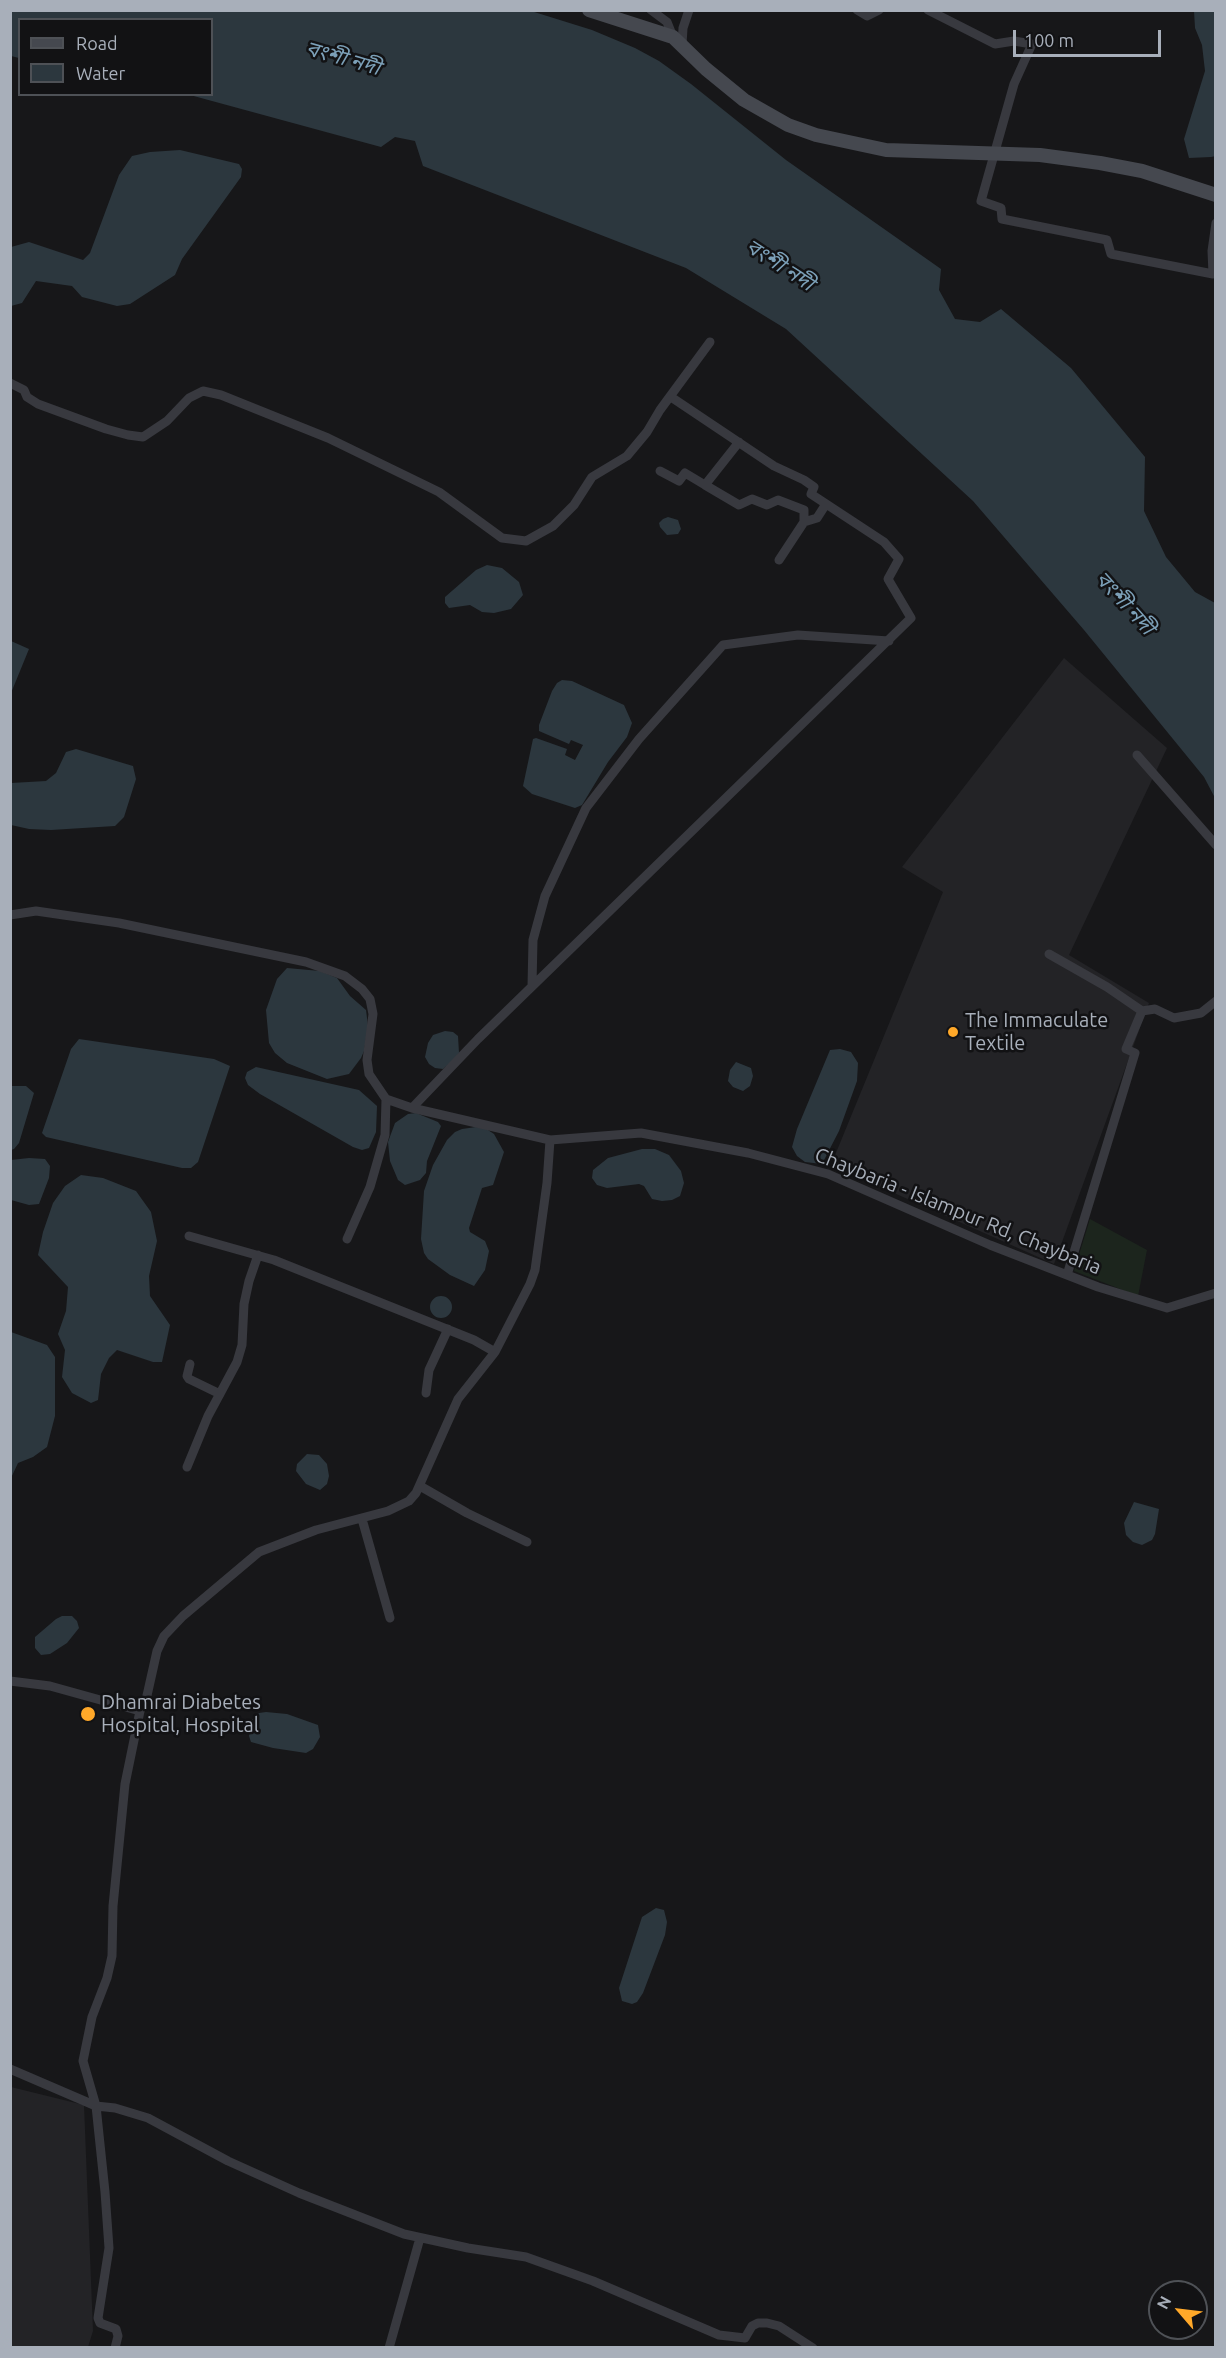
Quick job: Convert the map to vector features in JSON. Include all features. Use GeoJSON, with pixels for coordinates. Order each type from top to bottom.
{"type":"FeatureCollection","features":[{"type":"Feature","properties":{"kind":"street"},"geometry":{"type":"LineString","coordinates":[[589,10],[678,41]]}},
{"type":"Feature","properties":{"kind":"street"},"geometry":{"type":"LineString","coordinates":[[651,10],[667,22],[678,41],[706,69],[744,100],[766,114],[798,128],[851,144],[886,150],[1040,155],[1142,171],[1215,195]]}},
{"type":"Feature","properties":{"kind":"street"},"geometry":{"type":"LineString","coordinates":[[678,41],[689,10]]}},
{"type":"Feature","properties":{"kind":"street"},"geometry":{"type":"LineString","coordinates":[[858,10],[867,16],[879,10]]}},
{"type":"Feature","properties":{"kind":"street"},"geometry":{"type":"LineString","coordinates":[[928,10],[994,44],[1014,41],[1032,44],[1014,84],[981,201],[1001,208],[1002,219],[1107,240],[1112,254],[1213,274],[1212,250],[1215,223]]}},
{"type":"Feature","properties":{"kind":"street"},"geometry":{"type":"LineString","coordinates":[[10,382],[24,390],[27,396],[38,404],[106,429],[128,435],[143,436],[167,421],[189,398],[203,391],[221,395],[328,438],[439,492],[502,537],[526,541],[553,526],[574,506],[592,477],[627,456],[647,432],[660,410],[710,342]]}},
{"type":"Feature","properties":{"kind":"street"},"geometry":{"type":"LineString","coordinates":[[412,1108],[532,986],[911,618],[888,579],[898,559],[884,542],[811,494],[814,487],[804,480],[774,466],[671,397]]}},
{"type":"Feature","properties":{"kind":"street"},"geometry":{"type":"LineString","coordinates":[[705,485],[739,442]]}},
{"type":"Feature","properties":{"kind":"street"},"geometry":{"type":"LineString","coordinates":[[660,471],[679,481],[685,473],[739,505],[752,499],[767,505],[778,500],[804,510],[804,522],[779,560]]}},
{"type":"Feature","properties":{"kind":"street"},"geometry":{"type":"LineString","coordinates":[[804,522],[817,518],[826,504]]}},
{"type":"Feature","properties":{"kind":"street"},"geometry":{"type":"LineString","coordinates":[[532,986],[533,940],[545,896],[586,808],[639,739],[723,645],[798,635],[889,641]]}},
{"type":"Feature","properties":{"kind":"street"},"geometry":{"type":"LineString","coordinates":[[1137,755],[1215,845]]}},
{"type":"Feature","properties":{"kind":"street"},"geometry":{"type":"LineString","coordinates":[[10,915],[36,911],[119,923],[306,962],[345,976],[362,989],[370,999],[373,1014],[367,1060],[369,1074],[386,1100],[386,1135],[378,1164],[347,1239]]}},
{"type":"Feature","properties":{"kind":"street"},"geometry":{"type":"LineString","coordinates":[[1049,954],[1107,987],[1142,1011],[1155,1010],[1174,1018],[1201,1013],[1215,1001]]}},
{"type":"Feature","properties":{"kind":"street"},"geometry":{"type":"LineString","coordinates":[[1067,1275],[1135,1053],[1126,1049],[1142,1011]]}},
{"type":"Feature","properties":{"kind":"street","name":"Chaybaria - Islampur Rd, Chaybaria"},"geometry":{"type":"LineString","coordinates":[[386,1100],[550,1140],[641,1133],[748,1153],[828,1174],[990,1245],[1098,1287],[1167,1308],[1215,1293]]}},
{"type":"Feature","properties":{"kind":"street"},"geometry":{"type":"LineString","coordinates":[[115,2348],[118,2336],[116,2329],[100,2323],[98,2318],[109,2248],[96,2106],[83,2061],[92,2017],[107,1978],[112,1956],[113,1906],[125,1784],[140,1711],[146,1700],[157,1651],[164,1636],[183,1616],[259,1552],[316,1530],[388,1511],[409,1501],[420,1486],[458,1399],[495,1352],[530,1284],[535,1270],[547,1183],[550,1140]]}},
{"type":"Feature","properties":{"kind":"street"},"geometry":{"type":"LineString","coordinates":[[189,1236],[258,1255],[448,1329],[495,1352]]}},
{"type":"Feature","properties":{"kind":"street"},"geometry":{"type":"LineString","coordinates":[[187,1467],[239,1357],[249,1281],[258,1255]]}},
{"type":"Feature","properties":{"kind":"street"},"geometry":{"type":"LineString","coordinates":[[426,1393],[429,1370],[448,1329]]}},
{"type":"Feature","properties":{"kind":"street"},"geometry":{"type":"LineString","coordinates":[[190,1364],[187,1376],[189,1379],[220,1394]]}},
{"type":"Feature","properties":{"kind":"street"},"geometry":{"type":"LineString","coordinates":[[420,1486],[467,1514],[527,1542]]}},
{"type":"Feature","properties":{"kind":"street"},"geometry":{"type":"LineString","coordinates":[[362,1519],[390,1618]]}},
{"type":"Feature","properties":{"kind":"street"},"geometry":{"type":"LineString","coordinates":[[10,1681],[50,1686],[140,1711]]}},
{"type":"Feature","properties":{"kind":"street"},"geometry":{"type":"LineString","coordinates":[[10,2069],[96,2106],[115,2108],[148,2118],[228,2161],[299,2193],[404,2234],[526,2257],[743,2343],[752,2326],[758,2323],[778,2326],[813,2348]]}},
{"type":"Feature","properties":{"kind":"street"},"geometry":{"type":"LineString","coordinates":[[390,2348],[420,2238]]}},
{"type":"Feature","properties":{"kind":"shaded area"},"geometry":{"type":"Polygon","coordinates":[[[1064,658],[1167,748],[1069,955],[1149,1003],[1054,1264],[831,1165],[943,892],[902,867],[1064,658]]]}},
{"type":"Feature","properties":{"kind":"shaded area"},"geometry":{"type":"Polygon","coordinates":[[[1090,1219],[1147,1250],[1138,1296],[1074,1271],[1090,1219]]]}},
{"type":"Feature","properties":{"kind":"shaded area"},"geometry":{"type":"Polygon","coordinates":[[[11,2087],[84,2105],[93,2331],[88,2347],[11,2348],[11,2087]]]}},
{"type":"Feature","properties":{"kind":"water","name":"বংশী নদী"},"geometry":{"type":"Polygon","coordinates":[[[10,11],[531,11],[592,30],[659,61],[786,160],[941,269],[939,290],[955,319],[980,322],[1001,309],[1071,368],[1145,457],[1144,511],[1166,557],[1195,592],[1215,603],[1215,798],[1204,777],[1084,630],[973,501],[786,329],[686,268],[423,166],[415,141],[395,137],[381,147],[194,96],[213,96],[213,18],[18,18],[18,58],[11,56],[10,11]]]}},
{"type":"Feature","properties":{"kind":"water"},"geometry":{"type":"Polygon","coordinates":[[[1194,11],[1215,11],[1216,156],[1189,158],[1184,139],[1205,71],[1202,45],[1195,28],[1194,11]]]}},
{"type":"Feature","properties":{"kind":"water"},"geometry":{"type":"Polygon","coordinates":[[[180,150],[239,164],[242,169],[241,177],[182,259],[175,275],[130,304],[117,306],[82,297],[72,286],[36,281],[22,303],[11,306],[11,247],[29,242],[83,260],[90,253],[119,175],[132,156],[180,150]]]}},
{"type":"Feature","properties":{"kind":"water"},"geometry":{"type":"Polygon","coordinates":[[[668,517],[678,520],[681,529],[678,534],[667,535],[660,527],[659,523],[668,517]]]}},
{"type":"Feature","properties":{"kind":"water"},"geometry":{"type":"Polygon","coordinates":[[[487,565],[502,568],[519,582],[523,595],[511,609],[494,613],[482,612],[470,605],[449,608],[445,603],[445,597],[476,570],[487,565]]]}},
{"type":"Feature","properties":{"kind":"water"},"geometry":{"type":"Polygon","coordinates":[[[11,641],[29,649],[11,693],[11,641]]]}},
{"type":"Feature","properties":{"kind":"water"},"geometry":{"type":"Polygon","coordinates":[[[562,680],[572,681],[624,705],[632,723],[627,737],[608,762],[582,805],[575,808],[532,794],[523,786],[533,739],[536,738],[567,749],[565,755],[575,760],[583,745],[571,740],[569,744],[539,731],[539,725],[552,691],[562,680]]]}},
{"type":"Feature","properties":{"kind":"water"},"geometry":{"type":"Polygon","coordinates":[[[76,749],[133,766],[136,779],[124,817],[115,826],[51,830],[11,825],[11,783],[46,781],[56,773],[66,752],[76,749]]]}},
{"type":"Feature","properties":{"kind":"water"},"geometry":{"type":"Polygon","coordinates":[[[287,968],[320,971],[337,978],[350,996],[366,1010],[368,1026],[364,1051],[349,1074],[327,1079],[287,1063],[275,1053],[269,1043],[266,1010],[277,979],[287,968]]]}},
{"type":"Feature","properties":{"kind":"water"},"geometry":{"type":"Polygon","coordinates":[[[445,1031],[453,1032],[458,1036],[459,1053],[443,1069],[435,1068],[425,1057],[428,1043],[433,1035],[445,1031]]]}},
{"type":"Feature","properties":{"kind":"water"},"geometry":{"type":"Polygon","coordinates":[[[79,1039],[214,1059],[230,1066],[198,1162],[191,1168],[182,1168],[46,1137],[42,1133],[71,1049],[79,1039]]]}},
{"type":"Feature","properties":{"kind":"water"},"geometry":{"type":"Polygon","coordinates":[[[840,1049],[851,1052],[858,1063],[857,1081],[839,1131],[822,1164],[805,1162],[797,1156],[792,1147],[797,1129],[830,1050],[840,1049]]]}},
{"type":"Feature","properties":{"kind":"water"},"geometry":{"type":"Polygon","coordinates":[[[736,1062],[751,1068],[753,1076],[750,1086],[743,1091],[733,1087],[728,1081],[730,1070],[736,1062]]]}},
{"type":"Feature","properties":{"kind":"water"},"geometry":{"type":"Polygon","coordinates":[[[256,1067],[359,1090],[377,1106],[376,1132],[369,1148],[362,1150],[353,1147],[260,1094],[248,1085],[245,1078],[247,1072],[256,1067]]]}},
{"type":"Feature","properties":{"kind":"water"},"geometry":{"type":"Polygon","coordinates":[[[11,1086],[26,1086],[34,1093],[19,1143],[11,1150],[11,1086]]]}},
{"type":"Feature","properties":{"kind":"water"},"geometry":{"type":"Polygon","coordinates":[[[416,1113],[438,1122],[441,1126],[427,1161],[426,1173],[420,1180],[405,1185],[398,1180],[390,1161],[388,1142],[395,1123],[408,1114],[416,1113]]]}},
{"type":"Feature","properties":{"kind":"water"},"geometry":{"type":"Polygon","coordinates":[[[476,1127],[485,1128],[494,1134],[504,1152],[493,1185],[482,1188],[469,1228],[470,1232],[485,1241],[489,1251],[485,1270],[474,1286],[450,1275],[428,1259],[421,1239],[424,1191],[433,1165],[447,1140],[455,1132],[476,1127]]]}},
{"type":"Feature","properties":{"kind":"water"},"geometry":{"type":"Polygon","coordinates":[[[642,1149],[655,1149],[669,1155],[681,1171],[684,1183],[680,1196],[672,1200],[652,1199],[644,1186],[639,1184],[607,1188],[597,1185],[592,1178],[593,1170],[608,1158],[642,1149]]]}},
{"type":"Feature","properties":{"kind":"water"},"geometry":{"type":"Polygon","coordinates":[[[45,1159],[50,1166],[49,1178],[39,1204],[29,1205],[11,1200],[11,1160],[45,1159]]]}},
{"type":"Feature","properties":{"kind":"water"},"geometry":{"type":"Polygon","coordinates":[[[81,1175],[103,1178],[136,1191],[151,1212],[157,1241],[149,1276],[150,1296],[170,1325],[162,1362],[153,1362],[117,1350],[109,1358],[101,1374],[98,1400],[91,1403],[72,1393],[62,1377],[65,1350],[58,1334],[66,1311],[68,1287],[38,1255],[53,1203],[65,1186],[81,1175]]]}},
{"type":"Feature","properties":{"kind":"water"},"geometry":{"type":"Polygon","coordinates":[[[441,1296],[449,1299],[452,1307],[449,1315],[441,1318],[433,1315],[430,1307],[433,1299],[441,1296]]]}},
{"type":"Feature","properties":{"kind":"water"},"geometry":{"type":"Polygon","coordinates":[[[11,1332],[47,1345],[55,1357],[55,1416],[47,1447],[33,1457],[18,1463],[11,1478],[11,1332]]]}},
{"type":"Feature","properties":{"kind":"water"},"geometry":{"type":"Polygon","coordinates":[[[307,1454],[319,1455],[327,1464],[329,1476],[327,1484],[320,1490],[306,1484],[296,1471],[297,1464],[307,1454]]]}},
{"type":"Feature","properties":{"kind":"water"},"geometry":{"type":"Polygon","coordinates":[[[1134,1502],[1159,1509],[1155,1534],[1152,1540],[1142,1545],[1133,1542],[1126,1535],[1124,1523],[1134,1502]]]}},
{"type":"Feature","properties":{"kind":"water"},"geometry":{"type":"Polygon","coordinates":[[[62,1616],[72,1616],[79,1628],[67,1643],[50,1654],[41,1655],[35,1648],[35,1637],[62,1616]]]}},
{"type":"Feature","properties":{"kind":"water"},"geometry":{"type":"Polygon","coordinates":[[[259,1713],[287,1714],[318,1725],[320,1737],[313,1749],[306,1753],[251,1742],[249,1736],[251,1721],[259,1713]]]}},
{"type":"Feature","properties":{"kind":"water"},"geometry":{"type":"Polygon","coordinates":[[[656,1908],[664,1910],[667,1922],[665,1935],[643,1993],[637,2002],[632,2004],[622,2001],[619,1988],[642,1917],[656,1908]]]}},
{"type":"Feature","properties":{"kind":"place","name":"The Immaculate Textile"},"geometry":{"type":"Point","coordinates":[953,1032]}},
{"type":"Feature","properties":{"kind":"place","name":"Dhamrai Diabetes Hospital, Hospital"},"geometry":{"type":"Point","coordinates":[88,1714]}}]}
